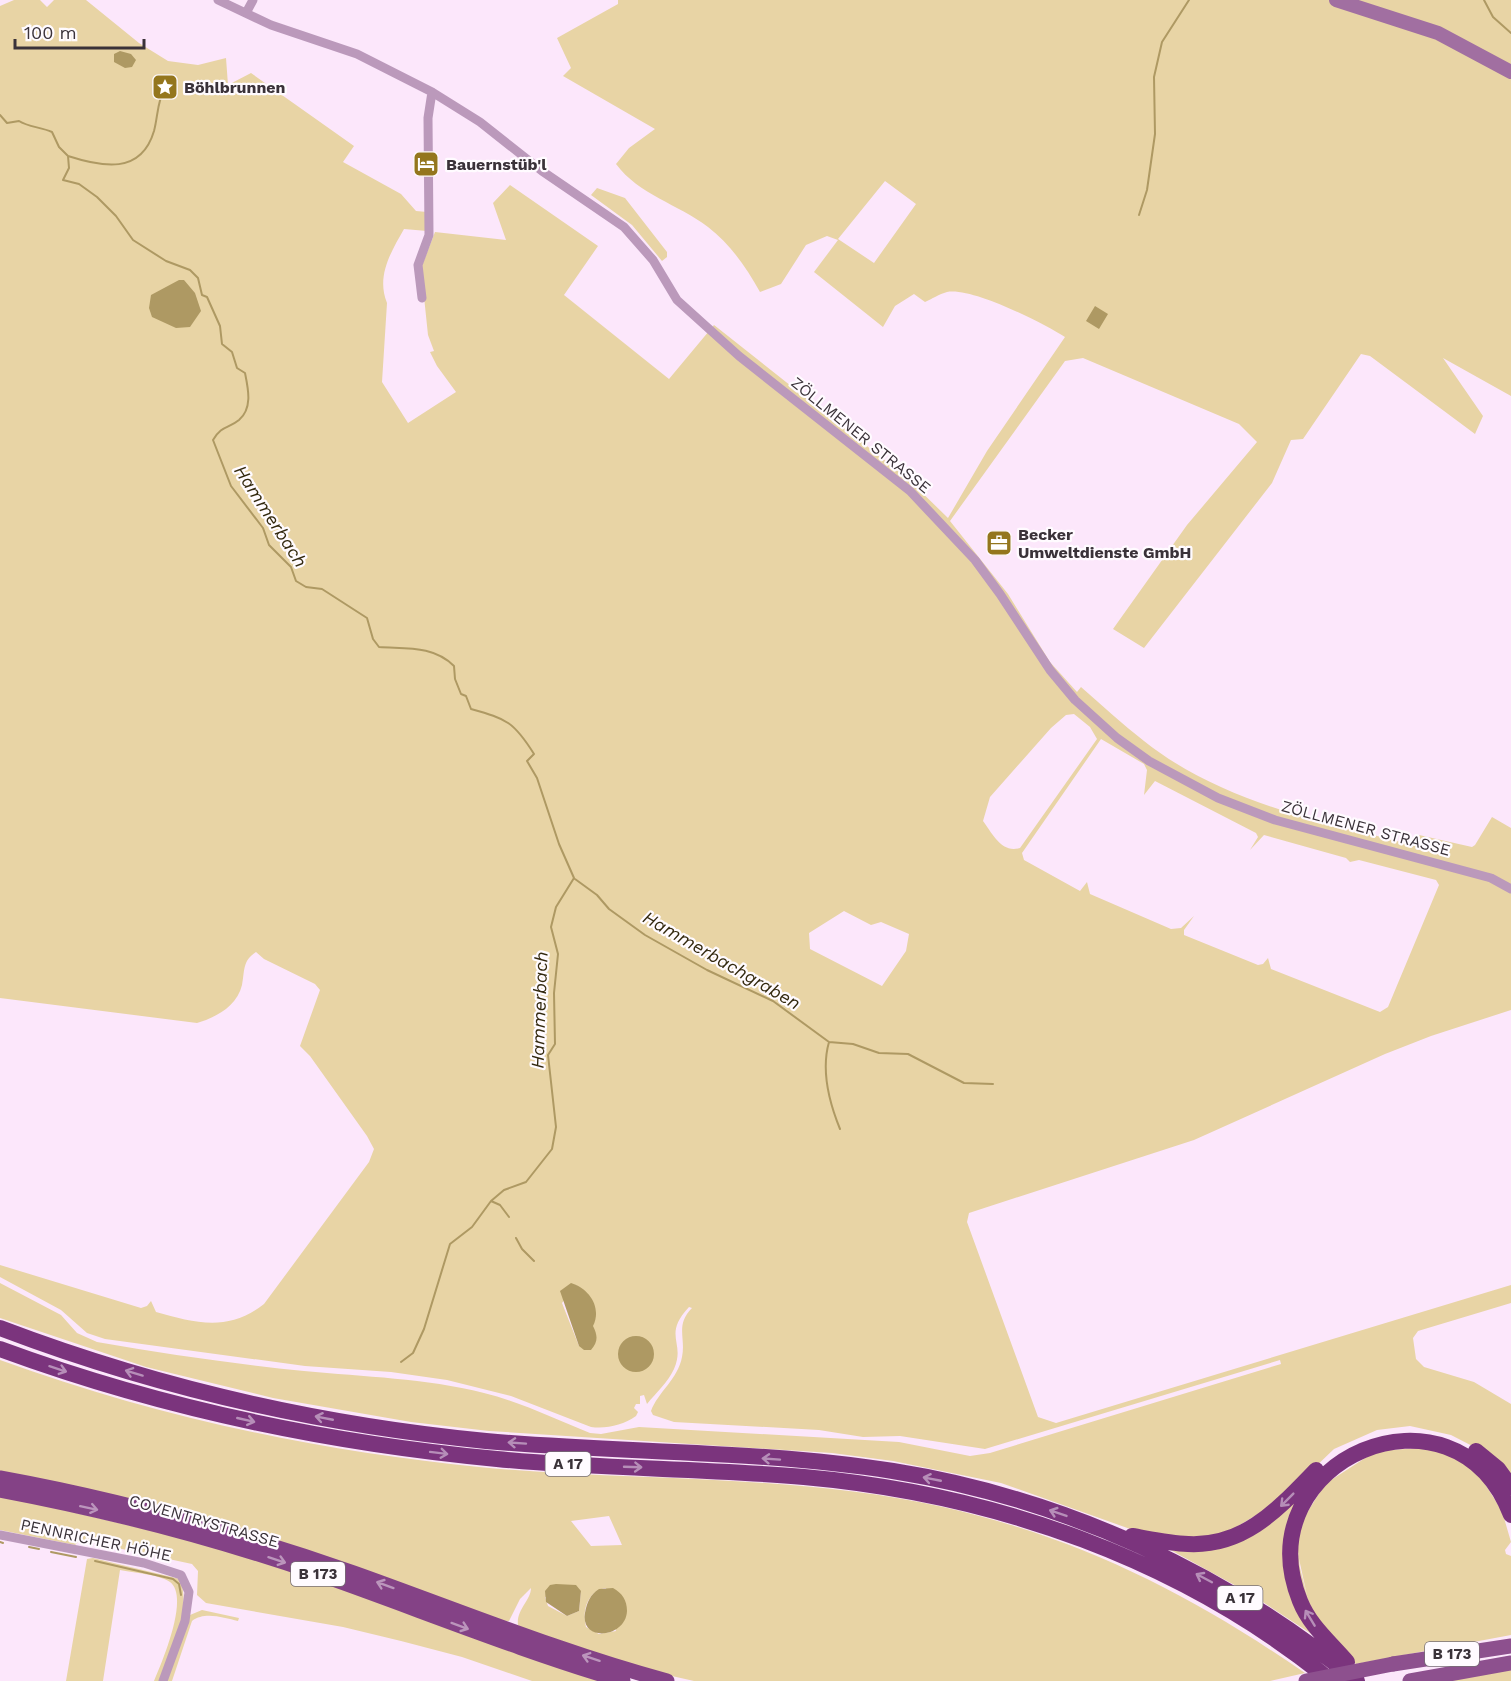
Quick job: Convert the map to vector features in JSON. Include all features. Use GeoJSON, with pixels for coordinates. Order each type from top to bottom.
{"type":"FeatureCollection","features":[{"type":"Feature","properties":{"kind":"highway","name":"A 17"},"geometry":{"type":"LineString","coordinates":[[0,1328],[142,1375],[264,1406],[341,1421],[486,1441],[799,1461],[893,1471],[1017,1500],[1113,1534],[1184,1567],[1257,1608],[1318,1650],[1357,1681]]}},
{"type":"Feature","properties":{"kind":"highway","name":"A 17"},"geometry":{"type":"LineString","coordinates":[[0,1349],[139,1394],[267,1425],[337,1438],[501,1459],[806,1477],[873,1485],[963,1502],[1071,1534],[1176,1580],[1243,1617],[1331,1681]]}},
{"type":"Feature","properties":{"kind":"highway"},"geometry":{"type":"LineString","coordinates":[[1113,1534],[1185,1544],[1211,1544],[1233,1538],[1252,1529],[1270,1516],[1337,1450],[1362,1438],[1395,1430],[1426,1431],[1461,1442],[1484,1456],[1511,1487]]}},
{"type":"Feature","properties":{"kind":"highway"},"geometry":{"type":"LineString","coordinates":[[1357,1681],[1346,1661],[1309,1618],[1294,1585],[1291,1551],[1295,1527],[1303,1504],[1320,1479],[1346,1457],[1371,1446],[1402,1440],[1430,1442],[1455,1450],[1479,1465],[1500,1493],[1511,1515]]}},
{"type":"Feature","properties":{"kind":"highway","name":"B 173"},"geometry":{"type":"LineString","coordinates":[[0,1478],[96,1497],[217,1529],[355,1574],[538,1641],[667,1681]]}},
{"type":"Feature","properties":{"kind":"highway","name":"COVENTRYSTRASSE"},"geometry":{"type":"LineString","coordinates":[[0,1490],[95,1509],[204,1538],[313,1572],[623,1681]]}},
{"type":"Feature","properties":{"kind":"main road"},"geometry":{"type":"LineString","coordinates":[[1336,0],[1438,33],[1511,72]]}},
{"type":"Feature","properties":{"kind":"main road","name":"B 173"},"geometry":{"type":"LineString","coordinates":[[1306,1681],[1393,1664],[1511,1646]]}},
{"type":"Feature","properties":{"kind":"main road","name":"B 173"},"geometry":{"type":"LineString","coordinates":[[1411,1681],[1511,1663]]}},
{"type":"Feature","properties":{"kind":"street","name":"ZÖLLMENER STRASSE"},"geometry":{"type":"LineString","coordinates":[[218,0],[271,25],[357,54],[432,92],[480,122],[542,171],[624,227],[653,260],[677,300],[739,356],[910,491],[981,568],[1050,670],[1068,692],[1117,738],[1179,778],[1258,814],[1301,829],[1491,878],[1511,889]]}},
{"type":"Feature","properties":{"kind":"street"},"geometry":{"type":"LineString","coordinates":[[246,13],[253,0]]}},
{"type":"Feature","properties":{"kind":"street"},"geometry":{"type":"LineString","coordinates":[[422,298],[418,265],[429,235],[428,118],[432,92]]}},
{"type":"Feature","properties":{"kind":"street","name":"PENNRICHER HÖHE"},"geometry":{"type":"LineString","coordinates":[[0,1535],[144,1563],[181,1575],[189,1592],[185,1621],[163,1681]]}},
{"type":"Feature","properties":{"kind":"shaded area"},"geometry":{"type":"Polygon","coordinates":[[[14,0],[40,0],[47,7],[54,0],[86,0],[139,43],[168,61],[198,65],[226,58],[228,85],[251,73],[354,146],[343,162],[401,194],[416,211],[427,212],[427,231],[404,229],[386,264],[383,283],[387,303],[382,382],[408,423],[456,392],[430,352],[434,351],[428,335],[421,268],[435,232],[506,240],[493,203],[510,185],[598,246],[564,295],[669,379],[714,325],[906,477],[948,518],[987,451],[1065,337],[1007,307],[958,292],[947,292],[925,302],[914,294],[895,306],[883,327],[814,272],[838,240],[827,236],[806,245],[781,284],[760,292],[724,241],[696,219],[636,184],[616,164],[629,148],[655,129],[563,76],[571,68],[557,38],[618,4],[618,0],[1511,0],[1511,396],[1443,358],[1483,416],[1475,434],[1370,356],[1361,354],[1303,439],[1291,440],[1272,483],[1144,648],[1113,629],[1187,525],[1257,442],[1239,424],[1083,358],[1065,361],[950,521],[1008,594],[1050,662],[1077,692],[1081,687],[1144,741],[1174,762],[1206,780],[1274,808],[1417,846],[1419,835],[1472,847],[1492,817],[1511,828],[1511,1010],[1431,1036],[1385,1054],[1194,1140],[969,1213],[967,1222],[1038,1417],[1056,1423],[1511,1285],[1511,1303],[1418,1331],[1413,1338],[1416,1359],[1424,1367],[1474,1382],[1511,1404],[1511,1479],[1484,1452],[1451,1435],[1410,1426],[1377,1430],[1334,1449],[1266,1514],[1209,1540],[1133,1530],[1001,1483],[893,1461],[832,1453],[489,1431],[411,1422],[273,1398],[146,1367],[0,1318],[0,1283],[61,1315],[77,1333],[97,1342],[252,1365],[417,1381],[462,1388],[511,1401],[590,1433],[601,1434],[639,1427],[899,1442],[970,1456],[990,1453],[1281,1364],[1280,1360],[985,1449],[900,1436],[863,1437],[819,1430],[674,1422],[653,1415],[651,1411],[680,1365],[683,1350],[682,1326],[692,1308],[689,1307],[677,1325],[677,1360],[665,1383],[647,1404],[644,1395],[640,1396],[640,1404],[636,1404],[634,1408],[638,1412],[636,1416],[626,1422],[615,1426],[591,1427],[511,1396],[447,1380],[391,1372],[305,1366],[105,1339],[87,1333],[61,1310],[0,1277],[0,1265],[141,1308],[147,1306],[151,1301],[156,1312],[184,1319],[212,1323],[238,1319],[264,1304],[369,1162],[374,1149],[310,1056],[300,1046],[320,990],[315,984],[264,959],[256,952],[246,963],[242,985],[236,999],[219,1014],[197,1023],[0,998],[0,6],[14,0]],[[885,181],[838,239],[874,263],[916,204],[885,181]],[[1074,714],[1066,715],[1051,728],[990,797],[983,821],[998,841],[1008,848],[1020,848],[1097,739],[1090,727],[1074,714]],[[1101,739],[1022,853],[1024,860],[1080,891],[1087,882],[1090,894],[1171,929],[1181,928],[1194,916],[1184,930],[1184,935],[1258,965],[1263,964],[1268,958],[1271,969],[1380,1012],[1388,1007],[1439,885],[1436,880],[1359,860],[1350,862],[1346,858],[1264,835],[1250,850],[1258,837],[1256,833],[1155,781],[1144,795],[1147,770],[1144,764],[1101,739]],[[844,911],[809,933],[810,949],[882,986],[906,951],[909,934],[881,922],[871,925],[844,911]],[[576,1285],[562,1303],[579,1346],[595,1314],[591,1300],[576,1285]]]}},
{"type":"Feature","properties":{"kind":"shaded area"},"geometry":{"type":"Polygon","coordinates":[[[120,51],[131,54],[136,60],[132,67],[125,68],[114,62],[114,54],[120,51]]]}},
{"type":"Feature","properties":{"kind":"shaded area"},"geometry":{"type":"Polygon","coordinates":[[[597,188],[625,198],[667,252],[667,257],[662,261],[632,225],[591,195],[597,188]]]}},
{"type":"Feature","properties":{"kind":"shaded area"},"geometry":{"type":"Polygon","coordinates":[[[179,280],[184,280],[195,293],[201,311],[190,327],[176,328],[152,317],[149,308],[151,295],[179,280]]]}},
{"type":"Feature","properties":{"kind":"shaded area"},"geometry":{"type":"Polygon","coordinates":[[[1095,306],[1108,314],[1099,329],[1086,321],[1095,306]]]}},
{"type":"Feature","properties":{"kind":"shaded area"},"geometry":{"type":"Polygon","coordinates":[[[571,1283],[589,1294],[595,1306],[593,1326],[596,1339],[591,1350],[584,1350],[579,1346],[560,1291],[571,1283]]]}},
{"type":"Feature","properties":{"kind":"shaded area"},"geometry":{"type":"Polygon","coordinates":[[[636,1336],[648,1342],[654,1354],[648,1366],[636,1372],[624,1366],[618,1354],[624,1342],[636,1336]]]}},
{"type":"Feature","properties":{"kind":"shaded area"},"geometry":{"type":"Polygon","coordinates":[[[0,1360],[58,1380],[176,1414],[296,1441],[357,1451],[418,1460],[537,1472],[770,1483],[886,1496],[943,1507],[1041,1535],[1132,1572],[1219,1618],[1305,1673],[1270,1681],[694,1681],[632,1667],[524,1630],[518,1625],[518,1620],[531,1588],[520,1599],[509,1621],[500,1622],[0,1472],[0,1360]],[[609,1516],[571,1521],[591,1546],[622,1545],[609,1516]],[[606,1588],[590,1597],[587,1603],[586,1627],[599,1634],[616,1631],[606,1588]],[[581,1591],[545,1597],[548,1606],[567,1616],[579,1611],[581,1591]]]}},
{"type":"Feature","properties":{"kind":"shaded area"},"geometry":{"type":"Polygon","coordinates":[[[1434,1447],[1475,1468],[1502,1511],[1511,1542],[1505,1550],[1506,1554],[1511,1556],[1511,1635],[1356,1664],[1340,1650],[1312,1616],[1300,1568],[1297,1544],[1303,1519],[1325,1484],[1376,1451],[1434,1447]]]}},
{"type":"Feature","properties":{"kind":"shaded area"},"geometry":{"type":"Polygon","coordinates":[[[1311,1482],[1291,1522],[1316,1637],[1249,1593],[1167,1548],[1200,1549],[1311,1482]]]}},
{"type":"Feature","properties":{"kind":"shaded area"},"geometry":{"type":"Polygon","coordinates":[[[0,1495],[208,1544],[292,1571],[606,1681],[532,1681],[462,1657],[343,1627],[206,1603],[197,1595],[198,1571],[192,1564],[80,1540],[75,1545],[0,1530],[0,1495]]]}},
{"type":"Feature","properties":{"kind":"shaded area"},"geometry":{"type":"Polygon","coordinates":[[[93,1558],[180,1579],[183,1591],[182,1617],[160,1681],[154,1681],[173,1630],[177,1601],[175,1590],[170,1582],[159,1577],[120,1570],[103,1681],[66,1681],[87,1559],[93,1558]]]}},
{"type":"Feature","properties":{"kind":"shaded area"},"geometry":{"type":"Polygon","coordinates":[[[550,1585],[576,1585],[581,1591],[579,1611],[567,1616],[546,1602],[545,1591],[550,1585]]]}},
{"type":"Feature","properties":{"kind":"shaded area"},"geometry":{"type":"Polygon","coordinates":[[[613,1588],[625,1600],[627,1611],[625,1620],[612,1631],[596,1633],[585,1623],[588,1602],[599,1589],[613,1588]]]}},
{"type":"Feature","properties":{"kind":"shaded area"},"geometry":{"type":"Polygon","coordinates":[[[202,1610],[239,1618],[238,1621],[203,1616],[192,1621],[172,1681],[167,1681],[190,1615],[202,1610]]]}},
{"type":"Feature","properties":{"kind":"shaded area"},"geometry":{"type":"Polygon","coordinates":[[[1511,1669],[1511,1681],[1445,1681],[1511,1669]]]}},
{"type":"Feature","properties":{"kind":"waterway"},"geometry":{"type":"LineString","coordinates":[[1139,215],[1147,190],[1155,134],[1154,77],[1162,42],[1189,0]]}},
{"type":"Feature","properties":{"kind":"waterway"},"geometry":{"type":"LineString","coordinates":[[1484,0],[1493,17],[1511,33]]}},
{"type":"Feature","properties":{"kind":"waterway"},"geometry":{"type":"LineString","coordinates":[[68,156],[107,165],[130,161],[140,155],[148,145],[154,131],[165,87]]}},
{"type":"Feature","properties":{"kind":"waterway","name":"Hammerbach"},"geometry":{"type":"LineString","coordinates":[[0,115],[7,123],[19,121],[52,132],[59,147],[68,156],[69,168],[63,180],[79,184],[97,197],[116,216],[133,240],[166,261],[190,270],[198,278],[202,295],[207,297],[220,326],[222,344],[232,352],[237,368],[245,373],[247,385],[248,404],[243,415],[235,423],[219,432],[213,440],[231,486],[263,528],[269,545],[291,567],[296,581],[306,587],[322,589],[367,618],[373,639],[379,647],[418,649],[446,659],[454,666],[455,679],[471,709],[501,719],[515,728],[534,754],[527,761],[537,778],[559,844],[574,878],[556,907],[551,927],[558,954],[554,993],[555,1044],[548,1055],[556,1127],[552,1149],[526,1182],[504,1190],[491,1201],[472,1227],[450,1244],[424,1329],[413,1353],[401,1362]]}},
{"type":"Feature","properties":{"kind":"waterway","name":"Hammerbachgraben"},"geometry":{"type":"LineString","coordinates":[[575,879],[597,895],[609,909],[645,935],[707,970],[773,1001],[829,1042],[853,1044],[879,1053],[908,1054],[964,1083],[993,1084]]}},
{"type":"Feature","properties":{"kind":"waterway","name":"Hammerbachgraben"},"geometry":{"type":"LineString","coordinates":[[829,1042],[826,1064],[827,1086],[840,1129]]}},
{"type":"Feature","properties":{"kind":"waterway"},"geometry":{"type":"LineString","coordinates":[[491,1201],[500,1205],[509,1217]]}},
{"type":"Feature","properties":{"kind":"waterway"},"geometry":{"type":"LineString","coordinates":[[516,1238],[522,1249],[534,1261]]}},
{"type":"Feature","properties":{"kind":"waterway"},"geometry":{"type":"LineString","coordinates":[[29,1547],[39,1549]]}},
{"type":"Feature","properties":{"kind":"waterway"},"geometry":{"type":"LineString","coordinates":[[51,1552],[76,1557]]}},
{"type":"Feature","properties":{"kind":"waterway"},"geometry":{"type":"LineString","coordinates":[[95,1561],[173,1579],[179,1584],[181,1595]]}},
{"type":"Feature","properties":{"kind":"place","name":"Böhlbrunnen"},"geometry":{"type":"Point","coordinates":[165,87]}},
{"type":"Feature","properties":{"kind":"place","name":"Bauernstüb'l"},"geometry":{"type":"Point","coordinates":[426,164]}},
{"type":"Feature","properties":{"kind":"place","name":"Becker Umweltdienste GmbH"},"geometry":{"type":"Point","coordinates":[999,543]}}]}
